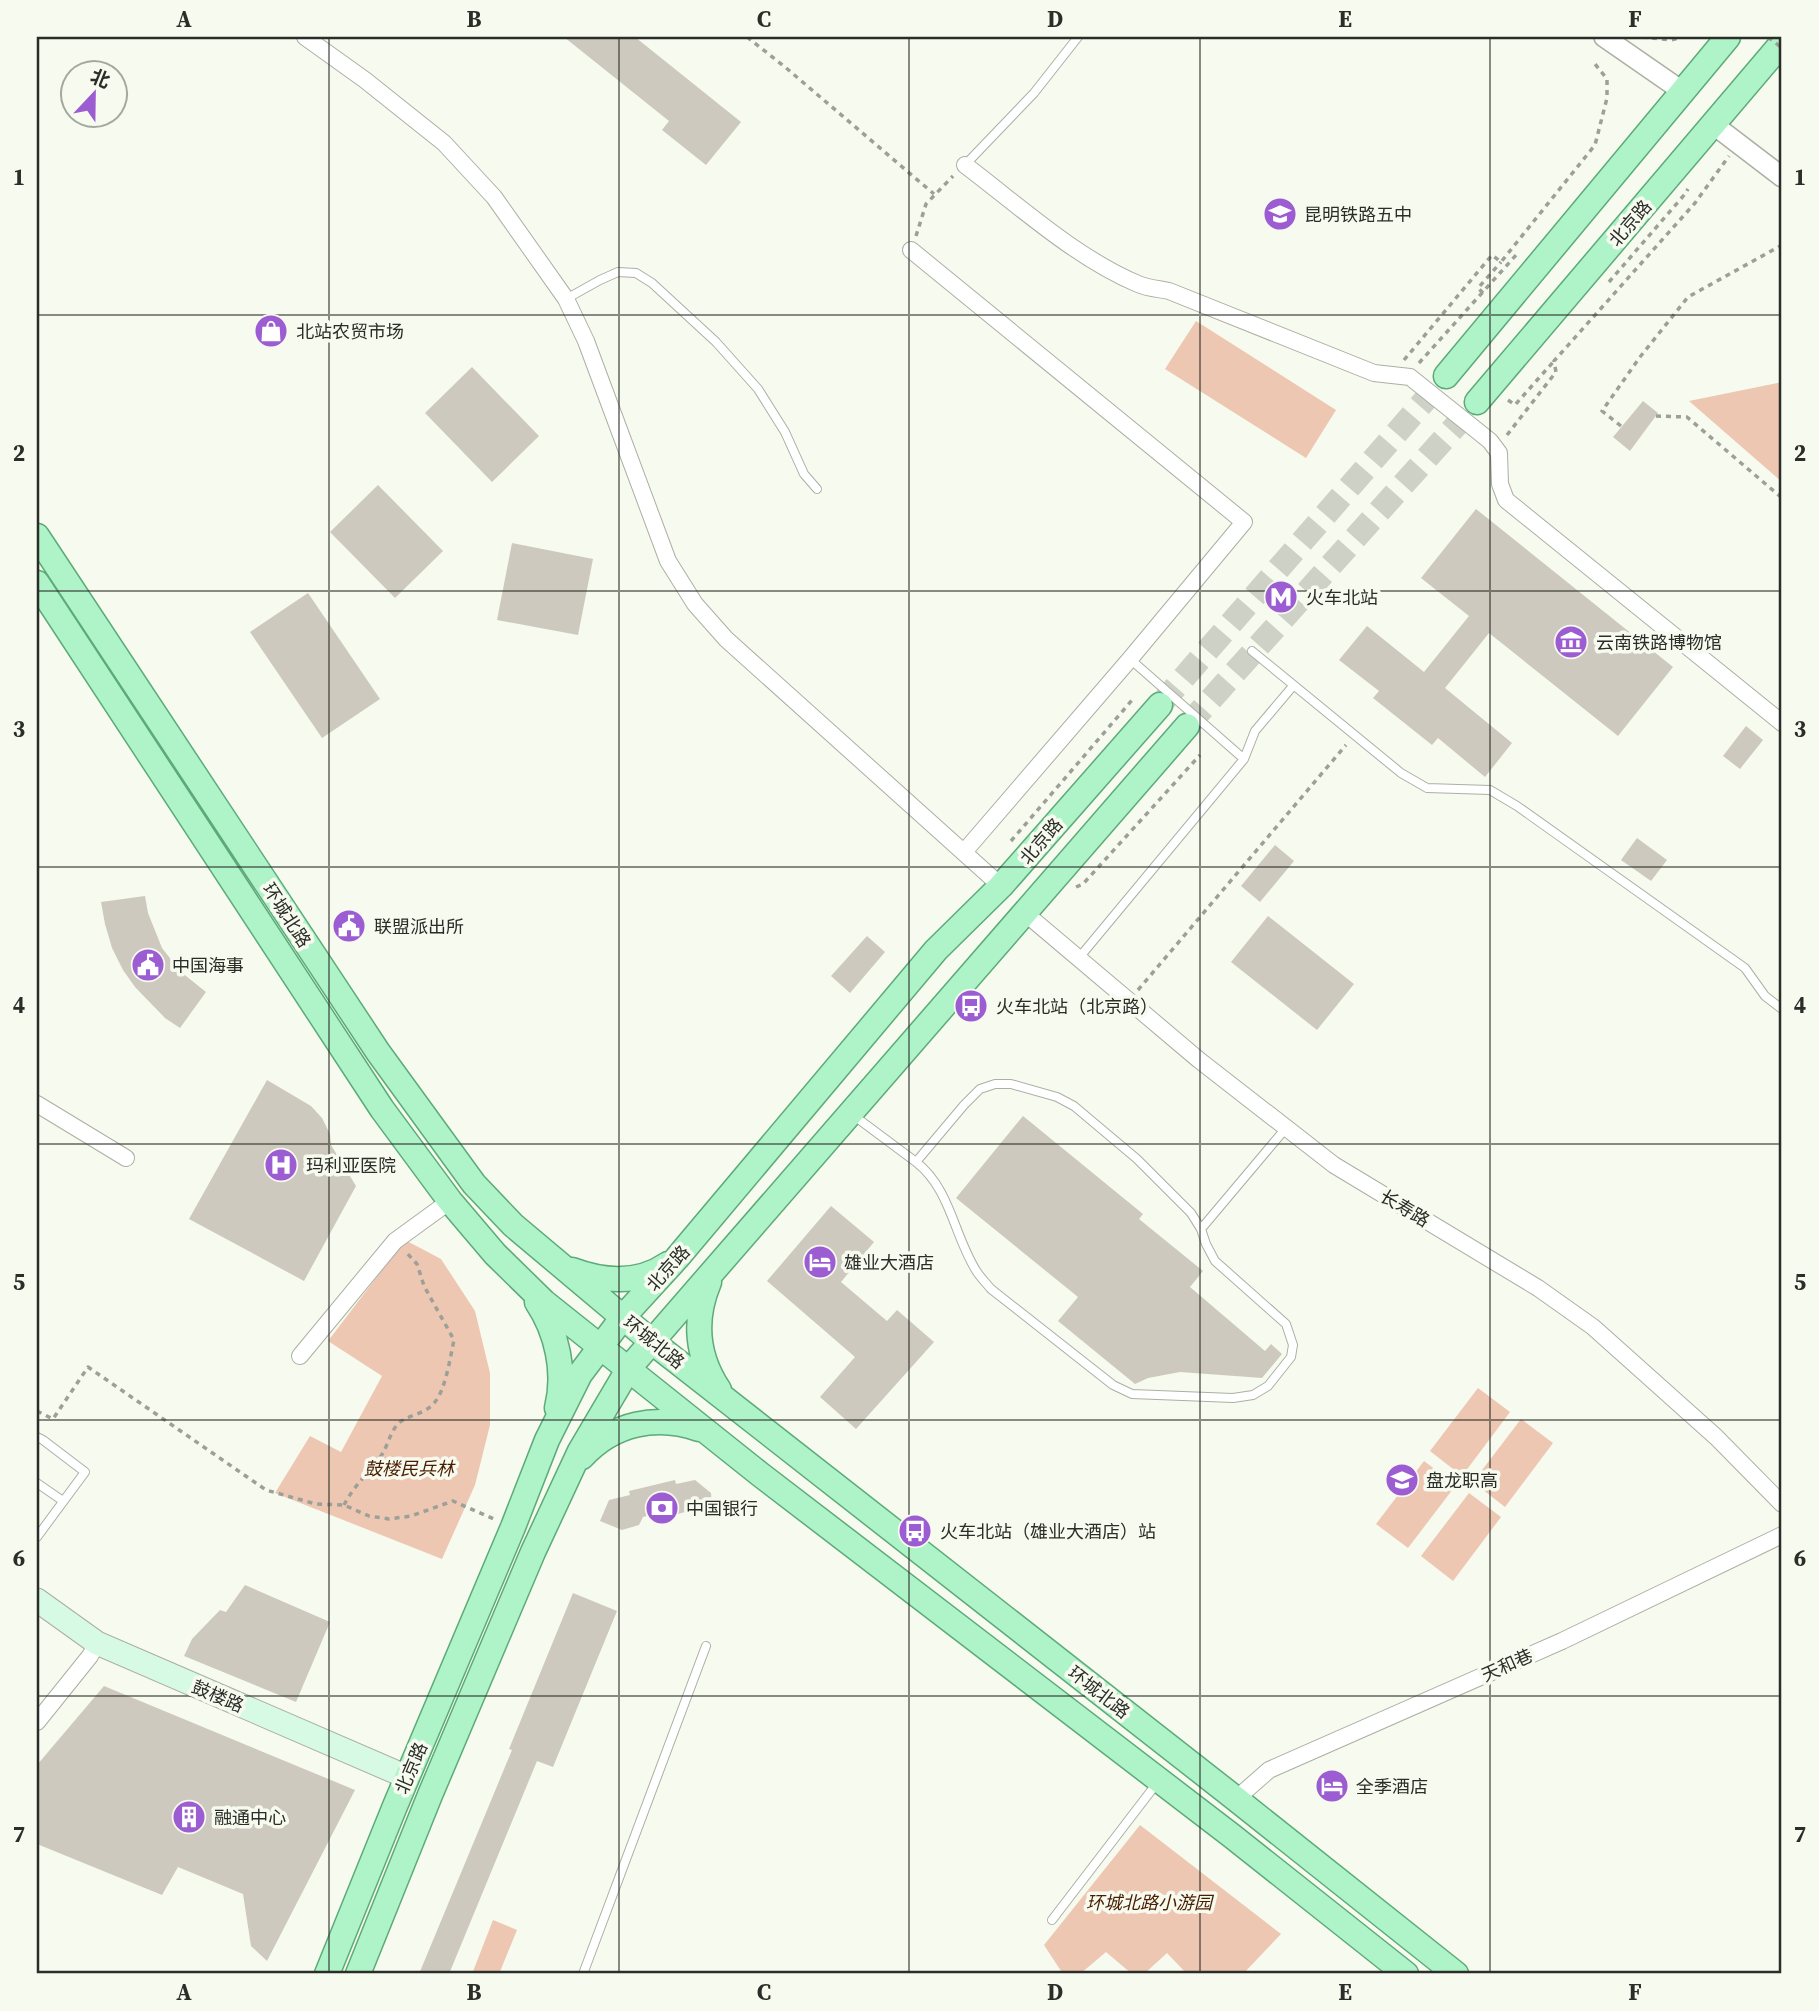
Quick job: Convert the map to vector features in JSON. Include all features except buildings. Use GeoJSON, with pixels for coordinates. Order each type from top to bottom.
{"type":"FeatureCollection","features":[{"type":"Feature","properties":{"kind":"main road"},"geometry":{"type":"LineString","coordinates":[[1446,376],[1727,37]]}},
{"type":"Feature","properties":{"kind":"main road","name":"北京路"},"geometry":{"type":"LineString","coordinates":[[1478,402],[1782,46]]}},
{"type":"Feature","properties":{"kind":"main road","name":"环城北路"},"geometry":{"type":"LineString","coordinates":[[37,536],[378,1052],[474,1184],[513,1225],[651,1341],[1456,1974]]}},
{"type":"Feature","properties":{"kind":"main road","name":"环城北路"},"geometry":{"type":"LineString","coordinates":[[37,583],[382,1109],[450,1201],[495,1254],[544,1302],[761,1475],[1159,1780],[1406,1974]]}},
{"type":"Feature","properties":{"kind":"main road","name":"北京路"},"geometry":{"type":"LineString","coordinates":[[327,1974],[547,1440],[580,1374],[623,1317],[677,1258],[936,950],[1001,886],[1160,705]]}},
{"type":"Feature","properties":{"kind":"main road","name":"北京路"},"geometry":{"type":"LineString","coordinates":[[358,1974],[533,1552],[580,1451],[629,1368],[1187,726]]}},
{"type":"Feature","properties":{"kind":"main road"},"geometry":{"type":"LineString","coordinates":[[560,1265],[587,1276],[616,1280],[649,1274],[677,1258]]}},
{"type":"Feature","properties":{"kind":"main road"},"geometry":{"type":"LineString","coordinates":[[713,1273],[701,1305],[699,1341],[711,1377],[729,1402]]}},
{"type":"Feature","properties":{"kind":"main road"},"geometry":{"type":"LineString","coordinates":[[518,1276],[543,1312],[557,1348],[560,1366],[558,1402],[547,1440]]}},
{"type":"Feature","properties":{"kind":"main road"},"geometry":{"type":"LineString","coordinates":[[569,1474],[589,1449],[601,1439],[630,1425],[660,1421],[677,1423],[715,1437]]}},
{"type":"Feature","properties":{"kind":"main road","name":"鼓楼路"},"geometry":{"type":"LineString","coordinates":[[37,1600],[94,1649]]}},
{"type":"Feature","properties":{"kind":"main road","name":"鼓楼路"},"geometry":{"type":"LineString","coordinates":[[37,1617],[94,1649],[404,1784]]}},
{"type":"Feature","properties":{"kind":"street"},"geometry":{"type":"LineString","coordinates":[[304,37],[365,80],[444,143],[494,197],[566,299],[586,341],[668,561],[695,604],[726,639],[1001,886]]}},
{"type":"Feature","properties":{"kind":"street"},"geometry":{"type":"LineString","coordinates":[[1604,37],[1682,91]]}},
{"type":"Feature","properties":{"kind":"street"},"geometry":{"type":"LineString","coordinates":[[1714,125],[1782,177]]}},
{"type":"Feature","properties":{"kind":"street"},"geometry":{"type":"LineString","coordinates":[[965,165],[1056,235],[1101,265],[1140,285],[1169,291],[1374,373],[1410,377],[1490,442],[1499,453],[1500,484],[1506,500],[1782,723]]}},
{"type":"Feature","properties":{"kind":"street"},"geometry":{"type":"LineString","coordinates":[[911,250],[1244,522],[964,852]]}},
{"type":"Feature","properties":{"kind":"street","name":"长寿路"},"geometry":{"type":"LineString","coordinates":[[1025,913],[1199,1060],[1334,1165],[1538,1288],[1593,1327],[1716,1437],[1782,1504]]}},
{"type":"Feature","properties":{"kind":"street"},"geometry":{"type":"LineString","coordinates":[[37,1104],[126,1158]]}},
{"type":"Feature","properties":{"kind":"street"},"geometry":{"type":"LineString","coordinates":[[300,1356],[395,1241],[450,1201]]}},
{"type":"Feature","properties":{"kind":"street","name":"天和巷"},"geometry":{"type":"LineString","coordinates":[[1236,1799],[1269,1770],[1562,1641],[1782,1535]]}},
{"type":"Feature","properties":{"kind":"street"},"geometry":{"type":"LineString","coordinates":[[37,1722],[94,1649]]}},
{"type":"Feature","properties":{"kind":"lane"},"geometry":{"type":"LineString","coordinates":[[965,165],[1034,93],[1078,37]]}},
{"type":"Feature","properties":{"kind":"lane"},"geometry":{"type":"LineString","coordinates":[[566,299],[618,272],[636,273],[652,283],[716,342],[758,388],[785,432],[803,474],[817,489]]}},
{"type":"Feature","properties":{"kind":"lane"},"geometry":{"type":"LineString","coordinates":[[1252,651],[1401,773],[1427,788],[1490,790],[1517,806],[1745,968],[1765,996],[1782,1009]]}},
{"type":"Feature","properties":{"kind":"lane"},"geometry":{"type":"LineString","coordinates":[[1130,659],[1244,760]]}},
{"type":"Feature","properties":{"kind":"lane"},"geometry":{"type":"LineString","coordinates":[[1078,958],[1244,760],[1255,731],[1293,686]]}},
{"type":"Feature","properties":{"kind":"lane"},"geometry":{"type":"LineString","coordinates":[[851,1113],[916,1163],[922,1167],[941,1191],[976,1271],[991,1289],[1113,1385],[1132,1395],[1233,1398],[1253,1395],[1268,1386],[1292,1357],[1293,1345],[1286,1324],[1215,1261],[1191,1213],[1137,1159],[1074,1107],[1057,1097],[1011,1084],[980,1088],[916,1163]]}},
{"type":"Feature","properties":{"kind":"lane"},"geometry":{"type":"LineString","coordinates":[[1201,1229],[1286,1128]]}},
{"type":"Feature","properties":{"kind":"lane"},"geometry":{"type":"LineString","coordinates":[[37,1437],[85,1472],[39,1530]]}},
{"type":"Feature","properties":{"kind":"lane"},"geometry":{"type":"LineString","coordinates":[[37,1483],[63,1501]]}},
{"type":"Feature","properties":{"kind":"lane"},"geometry":{"type":"LineString","coordinates":[[583,1974],[706,1646]]}},
{"type":"Feature","properties":{"kind":"lane"},"geometry":{"type":"LineString","coordinates":[[1052,1920],[1159,1780]]}},
{"type":"Feature","properties":{"kind":"path"},"geometry":{"type":"LineString","coordinates":[[747,37],[934,194]]}},
{"type":"Feature","properties":{"kind":"path"},"geometry":{"type":"LineString","coordinates":[[1642,37],[1661,40],[1682,37]]}},
{"type":"Feature","properties":{"kind":"path"},"geometry":{"type":"LineString","coordinates":[[1768,37],[1782,46]]}},
{"type":"Feature","properties":{"kind":"path"},"geometry":{"type":"LineString","coordinates":[[1483,293],[1478,288],[1595,145],[1607,98],[1607,79],[1595,64]]}},
{"type":"Feature","properties":{"kind":"path"},"geometry":{"type":"LineString","coordinates":[[1508,400],[1515,405],[1555,361],[1695,203],[1738,143]]}},
{"type":"Feature","properties":{"kind":"path"},"geometry":{"type":"LineString","coordinates":[[911,250],[926,204],[965,165]]}},
{"type":"Feature","properties":{"kind":"path"},"geometry":{"type":"LineString","coordinates":[[1621,426],[1602,411],[1640,357],[1688,297],[1782,245]]}},
{"type":"Feature","properties":{"kind":"path"},"geometry":{"type":"LineString","coordinates":[[1399,376],[1403,361],[1492,255],[1501,262]]}},
{"type":"Feature","properties":{"kind":"path"},"geometry":{"type":"LineString","coordinates":[[1499,453],[1508,434],[1556,372],[1555,361]]}},
{"type":"Feature","properties":{"kind":"path"},"geometry":{"type":"LineString","coordinates":[[1656,416],[1687,417],[1782,498]]}},
{"type":"Feature","properties":{"kind":"path"},"geometry":{"type":"LineString","coordinates":[[1128,1001],[1354,736]]}},
{"type":"Feature","properties":{"kind":"path"},"geometry":{"type":"LineString","coordinates":[[344,1505],[353,1488],[373,1468],[398,1423],[424,1412],[435,1403],[454,1340],[424,1286],[417,1264],[395,1241]]}},
{"type":"Feature","properties":{"kind":"path"},"geometry":{"type":"LineString","coordinates":[[37,1411],[53,1419],[88,1367],[266,1490],[316,1504],[344,1505],[369,1516],[389,1519],[411,1516],[453,1501],[513,1527]]}},
{"type":"Feature","properties":{"kind":"green space"},"geometry":{"type":"Polygon","coordinates":[[[1196,321],[1336,410],[1306,458],[1165,369],[1196,321]]]}},
{"type":"Feature","properties":{"kind":"green space"},"geometry":{"type":"Polygon","coordinates":[[[1782,382],[1782,482],[1689,401],[1782,382]]]}},
{"type":"Feature","properties":{"kind":"green space","name":"鼓楼民兵林"},"geometry":{"type":"Polygon","coordinates":[[[405,1240],[441,1259],[475,1311],[490,1373],[490,1425],[475,1485],[442,1559],[275,1493],[310,1436],[341,1452],[382,1376],[328,1341],[405,1240]]]}},
{"type":"Feature","properties":{"kind":"green space"},"geometry":{"type":"Polygon","coordinates":[[[1478,1388],[1510,1412],[1462,1476],[1430,1451],[1478,1388]]]}},
{"type":"Feature","properties":{"kind":"green space"},"geometry":{"type":"Polygon","coordinates":[[[1521,1419],[1553,1443],[1505,1507],[1473,1482],[1521,1419]]]}},
{"type":"Feature","properties":{"kind":"green space"},"geometry":{"type":"Polygon","coordinates":[[[1424,1461],[1456,1485],[1408,1548],[1376,1524],[1424,1461]]]}},
{"type":"Feature","properties":{"kind":"green space"},"geometry":{"type":"Polygon","coordinates":[[[1469,1493],[1501,1517],[1453,1581],[1421,1556],[1469,1493]]]}},
{"type":"Feature","properties":{"kind":"green space","name":"环城北路小游园"},"geometry":{"type":"Polygon","coordinates":[[[1140,1825],[1281,1934],[1243,1974],[1187,1974],[1167,1953],[1144,1974],[1132,1974],[1106,1952],[1080,1974],[1063,1974],[1044,1945],[1140,1825]]]}},
{"type":"Feature","properties":{"kind":"green space"},"geometry":{"type":"Polygon","coordinates":[[[493,1920],[517,1930],[499,1974],[472,1974],[493,1920]]]}},
{"type":"Feature","properties":{"kind":"tunnel"},"geometry":{"type":"LineString","coordinates":[[1160,705],[1446,376]]}},
{"type":"Feature","properties":{"kind":"tunnel"},"geometry":{"type":"LineString","coordinates":[[1187,726],[1477,402]]}},
{"type":"Feature","properties":{"kind":"place","name":"昆明铁路五中"},"geometry":{"type":"Point","coordinates":[1280,214]}},
{"type":"Feature","properties":{"kind":"place","name":"北站农贸市场"},"geometry":{"type":"Point","coordinates":[271,331]}},
{"type":"Feature","properties":{"kind":"place","name":"火车北站"},"geometry":{"type":"Point","coordinates":[1281,597]}},
{"type":"Feature","properties":{"kind":"place","name":"云南铁路博物馆"},"geometry":{"type":"Point","coordinates":[1571,642]}},
{"type":"Feature","properties":{"kind":"place","name":"联盟派出所"},"geometry":{"type":"Point","coordinates":[349,926]}},
{"type":"Feature","properties":{"kind":"place","name":"中国海事"},"geometry":{"type":"Point","coordinates":[148,965]}},
{"type":"Feature","properties":{"kind":"place","name":"火车北站（北京路）"},"geometry":{"type":"Point","coordinates":[971,1006]}},
{"type":"Feature","properties":{"kind":"place","name":"玛利亚医院"},"geometry":{"type":"Point","coordinates":[281,1165]}},
{"type":"Feature","properties":{"kind":"place","name":"雄业大酒店"},"geometry":{"type":"Point","coordinates":[820,1262]}},
{"type":"Feature","properties":{"kind":"place","name":"盘龙职高"},"geometry":{"type":"Point","coordinates":[1402,1480]}},
{"type":"Feature","properties":{"kind":"place","name":"中国银行"},"geometry":{"type":"Point","coordinates":[662,1508]}},
{"type":"Feature","properties":{"kind":"place","name":"火车北站（雄业大酒店）站"},"geometry":{"type":"Point","coordinates":[915,1531]}},
{"type":"Feature","properties":{"kind":"place","name":"全季酒店"},"geometry":{"type":"Point","coordinates":[1332,1786]}},
{"type":"Feature","properties":{"kind":"place","name":"融通中心"},"geometry":{"type":"Point","coordinates":[189,1817]}}]}
